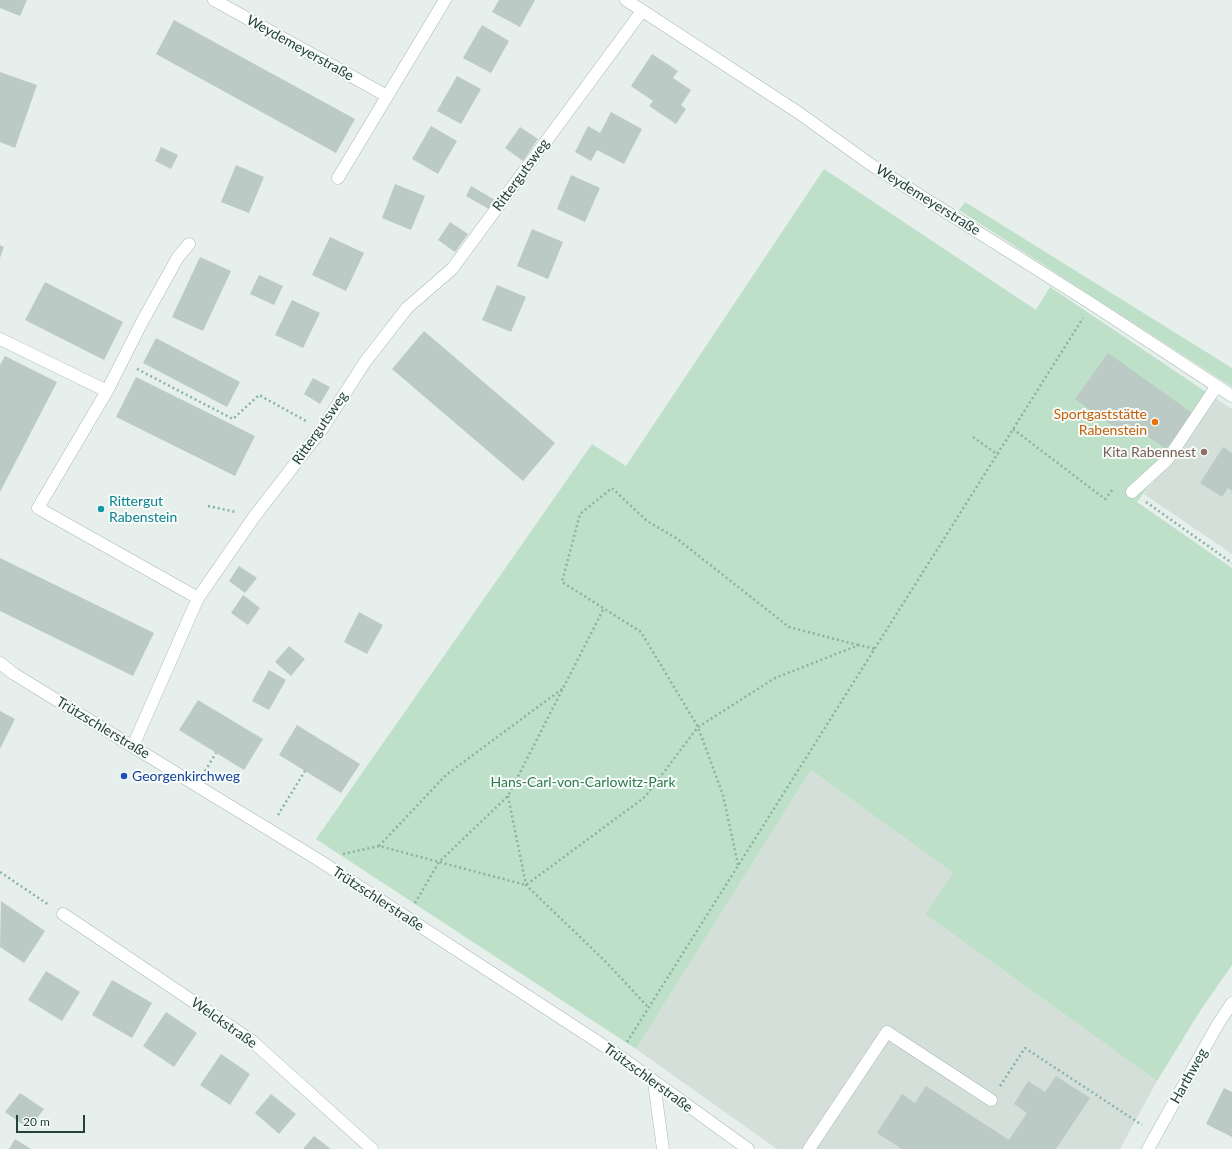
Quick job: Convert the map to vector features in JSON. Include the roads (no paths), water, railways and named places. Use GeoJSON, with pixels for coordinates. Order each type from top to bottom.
{"type":"FeatureCollection","features":[{"type":"Feature","properties":{"kind":"street","name":"Weydemeyerstraße"},"geometry":{"type":"LineString","coordinates":[[214,0],[387,96]]}},
{"type":"Feature","properties":{"kind":"street"},"geometry":{"type":"LineString","coordinates":[[338,178],[445,0]]}},
{"type":"Feature","properties":{"kind":"street","name":"Weydemeyerstraße"},"geometry":{"type":"LineString","coordinates":[[626,0],[799,113],[870,164],[1092,304],[1216,387],[1232,396]]}},
{"type":"Feature","properties":{"kind":"street","name":"Rittergutsweg"},"geometry":{"type":"LineString","coordinates":[[133,746],[198,598],[254,516],[322,429],[366,362],[402,314],[452,269],[642,11]]}},
{"type":"Feature","properties":{"kind":"street"},"geometry":{"type":"LineString","coordinates":[[189,244],[178,257],[121,362],[107,391],[38,508],[198,598]]}},
{"type":"Feature","properties":{"kind":"street"},"geometry":{"type":"LineString","coordinates":[[0,339],[107,391]]}},
{"type":"Feature","properties":{"kind":"street"},"geometry":{"type":"LineString","coordinates":[[1132,492],[1168,460],[1216,387]]}},
{"type":"Feature","properties":{"kind":"street","name":"Trützschlerstraße"},"geometry":{"type":"LineString","coordinates":[[0,663],[14,674],[269,830],[618,1056],[748,1149]]}},
{"type":"Feature","properties":{"kind":"street","name":"Welckstraße"},"geometry":{"type":"LineString","coordinates":[[63,914],[252,1041],[372,1149]]}},
{"type":"Feature","properties":{"kind":"street","name":"Harthweg"},"geometry":{"type":"LineString","coordinates":[[1148,1149],[1218,1024],[1232,1003]]}},
{"type":"Feature","properties":{"kind":"street"},"geometry":{"type":"LineString","coordinates":[[810,1149],[888,1032],[990,1100]]}},
{"type":"Feature","properties":{"kind":"street"},"geometry":{"type":"LineString","coordinates":[[654,1082],[663,1149]]}},
{"type":"Feature","properties":{"kind":"place","name":"Sportgaststätte Rabenstein"},"geometry":{"type":"Point","coordinates":[1155,422]}},
{"type":"Feature","properties":{"kind":"place","name":"Kita Rabennest"},"geometry":{"type":"Point","coordinates":[1204,452]}},
{"type":"Feature","properties":{"kind":"place","name":"Rittergut Rabenstein"},"geometry":{"type":"Point","coordinates":[101,509]}},
{"type":"Feature","properties":{"kind":"place","name":"Georgenkirchweg"},"geometry":{"type":"Point","coordinates":[124,776]}},
{"type":"Feature","properties":{"kind":"park label","name":"Hans-Carl-von-Carlowitz-Park"},"geometry":{"type":"Point","coordinates":[583,782]}}]}
